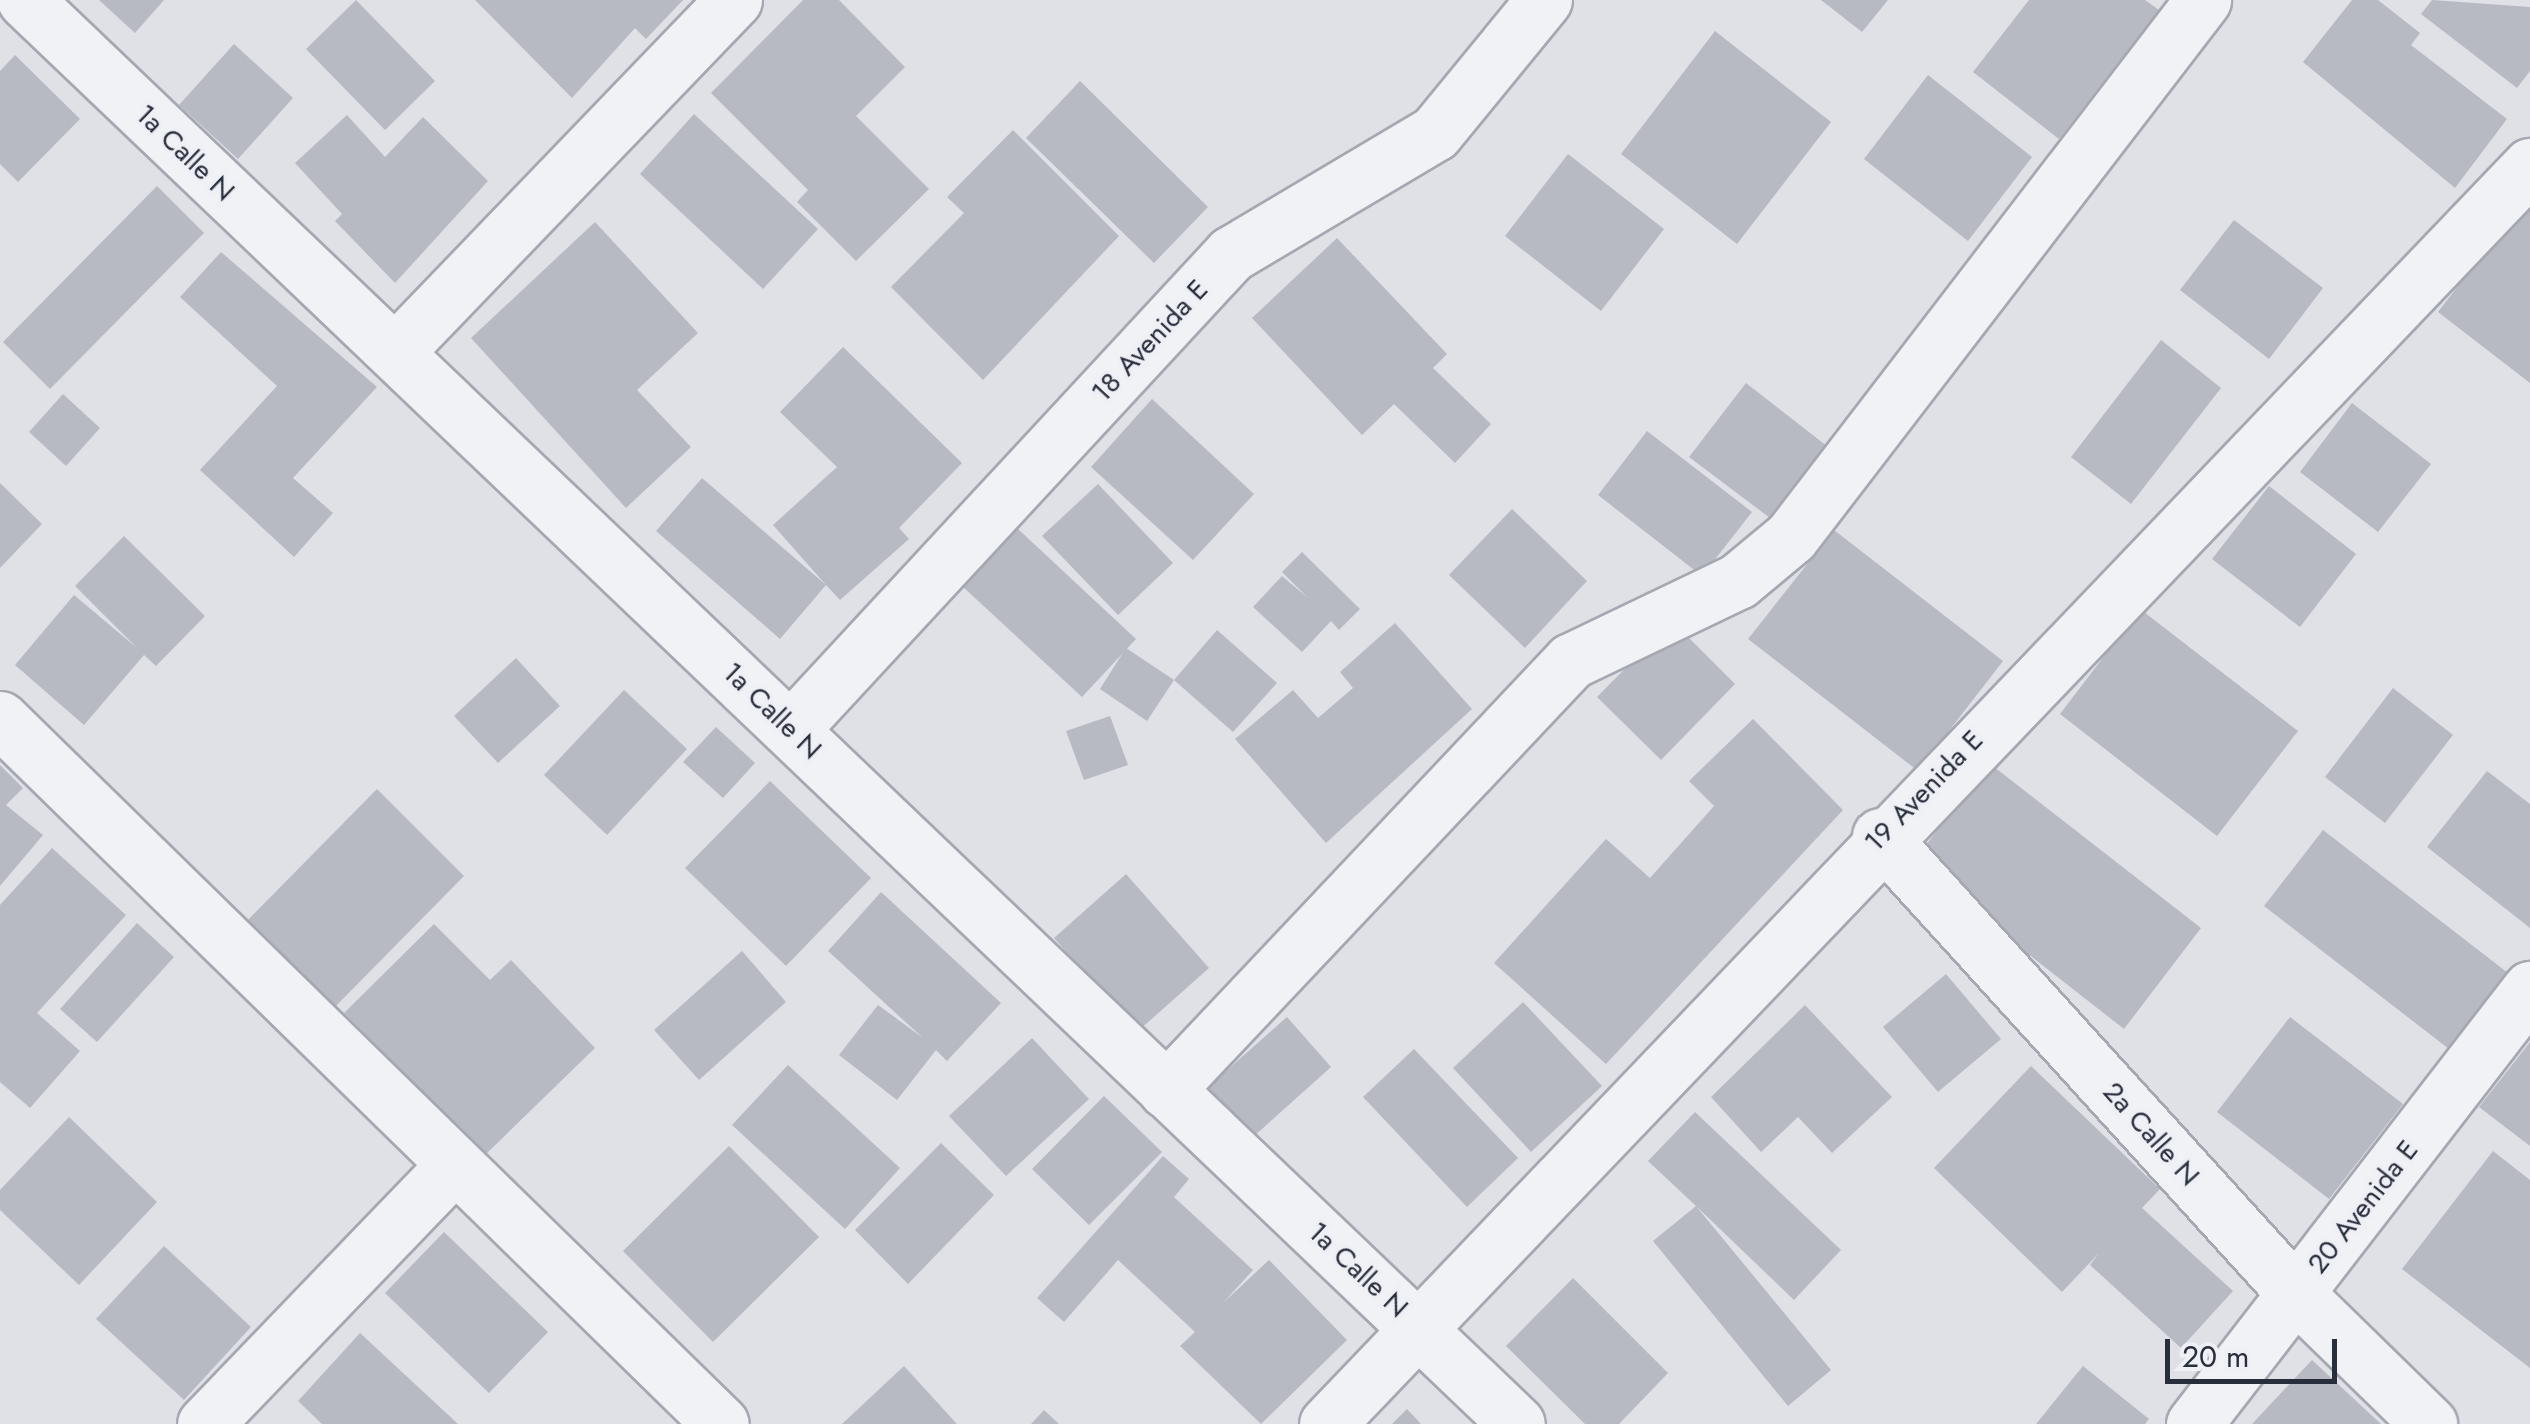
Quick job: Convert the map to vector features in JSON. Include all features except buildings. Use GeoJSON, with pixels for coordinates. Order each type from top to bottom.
{"type":"FeatureCollection","features":[{"type":"Feature","properties":{"kind":"street","name":"1a Calle N"},"geometry":{"type":"LineString","coordinates":[[25,0],[1517,1424]]}},
{"type":"Feature","properties":{"kind":"street"},"geometry":{"type":"LineString","coordinates":[[395,352],[734,0]]}},
{"type":"Feature","properties":{"kind":"street","name":"18 Avenida E"},"geometry":{"type":"LineString","coordinates":[[790,729],[1231,254],[1435,133],[1544,0]]}},
{"type":"Feature","properties":{"kind":"street"},"geometry":{"type":"LineString","coordinates":[[1166,1090],[1571,661],[1738,580],[1791,537],[2204,0]]}},
{"type":"Feature","properties":{"kind":"street","name":"19 Avenida E"},"geometry":{"type":"LineString","coordinates":[[1326,1424],[1880,836],[2530,166]]}},
{"type":"Feature","properties":{"kind":"street"},"geometry":{"type":"LineString","coordinates":[[0,720],[452,1167],[722,1424]]}},
{"type":"Feature","properties":{"kind":"street","name":"2a Calle N"},"geometry":{"type":"LineString","coordinates":[[1880,836],[2296,1294],[2429,1424]]}},
{"type":"Feature","properties":{"kind":"street","name":"20 Avenida E"},"geometry":{"type":"LineString","coordinates":[[2194,1424],[2530,988]]}},
{"type":"Feature","properties":{"kind":"street"},"geometry":{"type":"LineString","coordinates":[[206,1424],[452,1167]]}}]}
